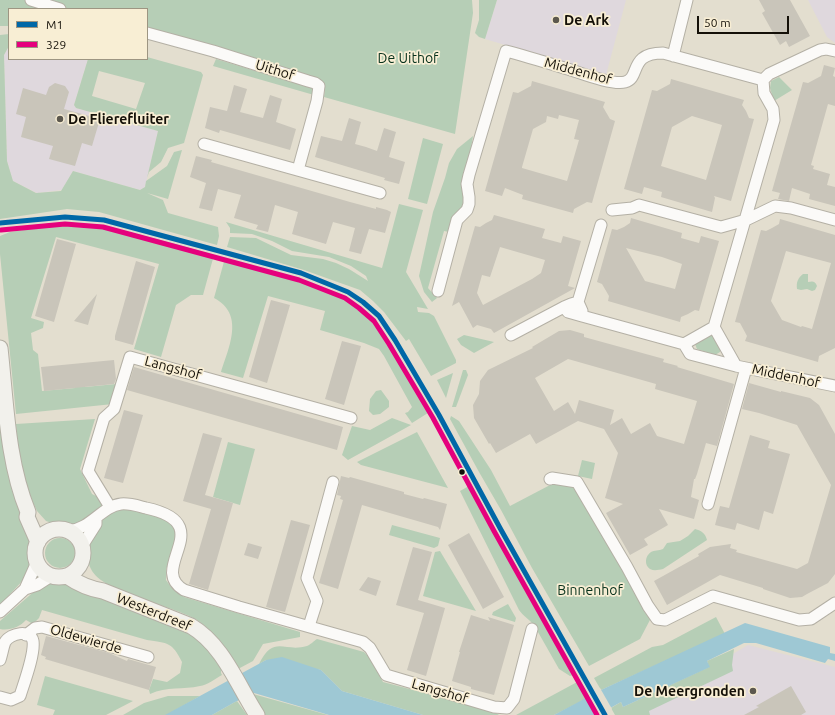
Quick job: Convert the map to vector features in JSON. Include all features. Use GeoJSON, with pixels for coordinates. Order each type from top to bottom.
{"type":"FeatureCollection","features":[{"type":"Feature","properties":{"kind":"main road"},"geometry":{"type":"LineString","coordinates":[[0,348],[11,455],[16,479],[28,512],[27,517],[38,542]]}},
{"type":"Feature","properties":{"kind":"main road"},"geometry":{"type":"LineString","coordinates":[[28,512],[32,513],[43,525],[61,530],[79,539],[82,546],[82,559],[79,566],[67,576],[56,577],[51,576],[40,568],[35,555],[38,542],[42,537],[61,530]]}},
{"type":"Feature","properties":{"kind":"main road","name":"Westerdreef"},"geometry":{"type":"LineString","coordinates":[[79,566],[103,591]]}},
{"type":"Feature","properties":{"kind":"main road","name":"Westerdreef"},"geometry":{"type":"LineString","coordinates":[[67,576],[73,581],[103,591],[191,626],[203,633],[220,653],[256,715]]}},
{"type":"Feature","properties":{"kind":"street"},"geometry":{"type":"LineString","coordinates":[[31,0],[57,8]]}},
{"type":"Feature","properties":{"kind":"street"},"geometry":{"type":"LineString","coordinates":[[673,56],[687,0]]}},
{"type":"Feature","properties":{"kind":"street","name":"Uithof"},"geometry":{"type":"LineString","coordinates":[[148,33],[213,51],[315,83],[319,86],[319,93],[298,170]]}},
{"type":"Feature","properties":{"kind":"street"},"geometry":{"type":"LineString","coordinates":[[684,344],[714,327],[774,120],[773,109],[764,93],[763,80],[768,74],[820,50],[826,49],[835,52]]}},
{"type":"Feature","properties":{"kind":"street","name":"Middenhof"},"geometry":{"type":"LineString","coordinates":[[438,291],[458,220],[467,210],[469,204],[467,184],[506,50],[604,81],[624,83],[629,81],[635,71],[638,61],[645,56],[654,53],[663,53],[763,80]]}},
{"type":"Feature","properties":{"kind":"street"},"geometry":{"type":"LineString","coordinates":[[204,144],[380,193]]}},
{"type":"Feature","properties":{"kind":"street"},"geometry":{"type":"LineString","coordinates":[[612,210],[632,208],[639,205],[721,227],[746,220],[776,206],[791,208],[835,220]]}},
{"type":"Feature","properties":{"kind":"street"},"geometry":{"type":"LineString","coordinates":[[582,316],[582,311],[578,302],[601,225]]}},
{"type":"Feature","properties":{"kind":"street"},"geometry":{"type":"LineString","coordinates":[[511,335],[564,307],[578,302]]}},
{"type":"Feature","properties":{"kind":"street","name":"Middenhof"},"geometry":{"type":"LineString","coordinates":[[564,307],[568,312],[684,344],[690,354],[741,367],[835,386]]}},
{"type":"Feature","properties":{"kind":"street","name":"Middenhof"},"geometry":{"type":"LineString","coordinates":[[714,327],[741,367]]}},
{"type":"Feature","properties":{"kind":"street","name":"Langshof"},"geometry":{"type":"LineString","coordinates":[[351,418],[130,357],[114,409],[104,418],[88,471],[110,507],[123,503],[156,510],[167,514],[174,519],[181,529],[182,536],[172,577],[177,586],[184,590],[239,607],[363,642],[370,648],[386,675],[494,707],[507,708],[514,699],[532,629]]}},
{"type":"Feature","properties":{"kind":"street"},"geometry":{"type":"LineString","coordinates":[[708,504],[741,367]]}},
{"type":"Feature","properties":{"kind":"street"},"geometry":{"type":"LineString","coordinates":[[550,479],[552,478],[577,482],[648,606],[658,620],[665,620],[713,596],[799,620],[810,619],[835,603]]}},
{"type":"Feature","properties":{"kind":"street"},"geometry":{"type":"LineString","coordinates":[[310,626],[316,601],[307,578],[333,482]]}},
{"type":"Feature","properties":{"kind":"street"},"geometry":{"type":"LineString","coordinates":[[61,530],[76,530],[96,519],[110,507]]}},
{"type":"Feature","properties":{"kind":"street"},"geometry":{"type":"LineString","coordinates":[[82,546],[96,524],[96,519]]}},
{"type":"Feature","properties":{"kind":"street"},"geometry":{"type":"LineString","coordinates":[[25,589],[37,562]]}},
{"type":"Feature","properties":{"kind":"street"},"geometry":{"type":"LineString","coordinates":[[0,612],[25,589],[36,585],[51,576]]}},
{"type":"Feature","properties":{"kind":"street","name":"Oldewierde"},"geometry":{"type":"LineString","coordinates":[[26,635],[35,628],[42,627],[148,657]]}},
{"type":"Feature","properties":{"kind":"street","name":"Oldewierde"},"geometry":{"type":"LineString","coordinates":[[0,660],[5,641],[9,637],[16,634],[26,635],[30,636],[33,640],[33,649],[20,696],[11,700],[0,697]]}},
{"type":"Feature","properties":{"kind":"shaded area","name":"De Ark"},"geometry":{"type":"Polygon","coordinates":[[[497,0],[626,0],[606,75],[485,39],[497,0]]]}},
{"type":"Feature","properties":{"kind":"shaded area"},"geometry":{"type":"Polygon","coordinates":[[[808,0],[835,0],[835,43],[827,37],[808,0]]]}},
{"type":"Feature","properties":{"kind":"shaded area","name":"De Flierefluiter"},"geometry":{"type":"Polygon","coordinates":[[[8,48],[8,60],[88,60],[74,105],[76,108],[158,131],[145,187],[140,190],[73,171],[62,190],[37,193],[13,181],[7,161],[4,55],[8,48]]]}},
{"type":"Feature","properties":{"kind":"shaded area","name":"De Meergronden"},"geometry":{"type":"Polygon","coordinates":[[[748,645],[835,667],[835,715],[630,715],[748,645]]]}},
{"type":"Feature","properties":{"kind":"green space","name":"De Uithof"},"geometry":{"type":"Polygon","coordinates":[[[0,0],[472,0],[473,13],[455,134],[324,97],[325,90],[229,58],[148,38],[148,8],[8,8],[8,26],[0,26],[0,0]]]}},
{"type":"Feature","properties":{"kind":"green space"},"geometry":{"type":"Polygon","coordinates":[[[479,0],[497,0],[485,39],[479,37],[475,33],[479,20],[479,0]]]}},
{"type":"Feature","properties":{"kind":"green space"},"geometry":{"type":"Polygon","coordinates":[[[8,34],[8,48],[4,55],[7,161],[13,181],[36,193],[61,191],[73,171],[140,190],[145,187],[146,181],[167,166],[174,152],[182,150],[168,199],[147,193],[163,200],[168,213],[218,227],[219,236],[217,245],[99,212],[67,209],[0,219],[0,35],[8,34]]]}},
{"type":"Feature","properties":{"kind":"green space"},"geometry":{"type":"Polygon","coordinates":[[[148,57],[201,72],[203,75],[184,143],[168,148],[161,162],[149,172],[147,178],[158,131],[76,108],[74,105],[88,60],[148,60],[148,57]],[[99,71],[92,96],[136,109],[145,83],[99,71]]]}},
{"type":"Feature","properties":{"kind":"green space"},"geometry":{"type":"Polygon","coordinates":[[[216,59],[312,88],[314,95],[213,66],[216,59]]]}},
{"type":"Feature","properties":{"kind":"green space"},"geometry":{"type":"Polygon","coordinates":[[[779,77],[792,90],[774,101],[770,88],[771,81],[779,77]]]}},
{"type":"Feature","properties":{"kind":"green space"},"geometry":{"type":"Polygon","coordinates":[[[473,136],[465,184],[463,209],[449,232],[444,231],[428,288],[437,298],[432,302],[424,292],[419,276],[433,212],[449,163],[457,149],[473,136]]]}},
{"type":"Feature","properties":{"kind":"green space"},"geometry":{"type":"Polygon","coordinates":[[[423,138],[443,144],[427,204],[408,199],[423,138]]]}},
{"type":"Feature","properties":{"kind":"green space"},"geometry":{"type":"Polygon","coordinates":[[[399,204],[423,210],[406,272],[428,309],[417,307],[418,312],[429,313],[434,316],[456,360],[456,363],[431,376],[409,339],[406,341],[384,312],[360,290],[304,270],[227,247],[230,237],[256,238],[291,255],[323,259],[336,263],[368,281],[366,276],[351,266],[329,257],[292,251],[272,241],[252,234],[230,233],[230,228],[226,222],[382,268],[399,204]]]}},
{"type":"Feature","properties":{"kind":"green space"},"geometry":{"type":"Polygon","coordinates":[[[72,223],[126,231],[214,255],[203,295],[191,295],[176,305],[161,357],[134,349],[159,264],[56,237],[31,318],[44,322],[43,328],[31,333],[33,350],[38,354],[42,391],[75,388],[75,385],[85,384],[85,387],[116,384],[113,404],[16,414],[0,254],[0,236],[10,232],[72,223]]]}},
{"type":"Feature","properties":{"kind":"green space"},"geometry":{"type":"Polygon","coordinates":[[[225,258],[334,292],[346,298],[368,313],[380,328],[428,413],[412,423],[405,413],[412,407],[379,349],[320,330],[325,311],[268,296],[243,378],[221,372],[228,352],[232,332],[232,322],[224,305],[214,298],[225,258]]]}},
{"type":"Feature","properties":{"kind":"green space"},"geometry":{"type":"Polygon","coordinates":[[[803,274],[808,274],[808,282],[815,282],[817,286],[815,290],[797,289],[798,280],[803,274]]]}},
{"type":"Feature","properties":{"kind":"green space"},"geometry":{"type":"Polygon","coordinates":[[[713,334],[720,346],[720,352],[715,355],[697,349],[695,344],[696,342],[713,334]]]}},
{"type":"Feature","properties":{"kind":"green space"},"geometry":{"type":"Polygon","coordinates":[[[464,335],[494,342],[474,353],[461,345],[457,339],[464,335]]]}},
{"type":"Feature","properties":{"kind":"green space"},"geometry":{"type":"Polygon","coordinates":[[[463,370],[466,370],[468,375],[456,407],[452,407],[463,370]]]}},
{"type":"Feature","properties":{"kind":"green space"},"geometry":{"type":"Polygon","coordinates":[[[453,373],[446,398],[437,380],[453,373]]]}},
{"type":"Feature","properties":{"kind":"green space"},"geometry":{"type":"Polygon","coordinates":[[[381,390],[389,401],[389,407],[380,414],[373,415],[369,411],[370,399],[376,391],[381,390]]]}},
{"type":"Feature","properties":{"kind":"green space","name":"Binnenhof"},"geometry":{"type":"Polygon","coordinates":[[[451,416],[459,421],[491,470],[510,506],[552,484],[554,480],[575,484],[651,618],[640,639],[589,666],[532,568],[479,472],[450,419],[451,416]]]}},
{"type":"Feature","properties":{"kind":"green space"},"geometry":{"type":"Polygon","coordinates":[[[392,418],[411,425],[348,460],[342,455],[352,426],[370,430],[392,418]]]}},
{"type":"Feature","properties":{"kind":"green space"},"geometry":{"type":"Polygon","coordinates":[[[95,419],[80,469],[92,494],[106,501],[88,520],[71,526],[46,521],[37,511],[27,491],[19,465],[16,424],[95,419]]]}},
{"type":"Feature","properties":{"kind":"green space"},"geometry":{"type":"Polygon","coordinates":[[[0,427],[14,493],[19,510],[31,537],[31,563],[25,578],[0,605],[0,427]]]}},
{"type":"Feature","properties":{"kind":"green space"},"geometry":{"type":"Polygon","coordinates":[[[417,432],[448,488],[361,465],[357,462],[417,432]]]}},
{"type":"Feature","properties":{"kind":"green space"},"geometry":{"type":"Polygon","coordinates":[[[228,442],[255,449],[240,505],[213,497],[228,442]]]}},
{"type":"Feature","properties":{"kind":"green space"},"geometry":{"type":"Polygon","coordinates":[[[582,460],[595,463],[592,479],[578,476],[582,460]]]}},
{"type":"Feature","properties":{"kind":"green space"},"geometry":{"type":"Polygon","coordinates":[[[469,486],[574,675],[570,676],[559,669],[534,625],[519,610],[460,491],[469,486]]]}},
{"type":"Feature","properties":{"kind":"green space"},"geometry":{"type":"Polygon","coordinates":[[[122,507],[169,520],[177,532],[174,551],[166,569],[166,580],[171,587],[184,597],[300,632],[300,637],[263,644],[253,661],[238,669],[210,630],[197,620],[186,614],[123,592],[109,585],[98,577],[91,569],[89,564],[91,541],[104,518],[111,512],[122,507]]]}},
{"type":"Feature","properties":{"kind":"green space"},"geometry":{"type":"Polygon","coordinates":[[[392,525],[440,538],[438,546],[434,548],[389,535],[392,525]]]}},
{"type":"Feature","properties":{"kind":"green space"},"geometry":{"type":"Polygon","coordinates":[[[695,529],[703,533],[707,540],[663,569],[653,570],[648,567],[646,560],[647,556],[651,552],[663,549],[667,543],[680,541],[695,529]]]}},
{"type":"Feature","properties":{"kind":"green space"},"geometry":{"type":"Polygon","coordinates":[[[60,538],[66,539],[74,547],[74,559],[66,567],[60,568],[54,567],[46,559],[45,553],[46,547],[54,539],[60,538]]]}},
{"type":"Feature","properties":{"kind":"green space"},"geometry":{"type":"Polygon","coordinates":[[[440,551],[476,611],[423,596],[435,552],[440,551]]]}},
{"type":"Feature","properties":{"kind":"green space"},"geometry":{"type":"Polygon","coordinates":[[[53,582],[71,582],[198,636],[221,667],[222,675],[203,685],[163,690],[150,694],[149,690],[153,679],[167,682],[180,673],[182,662],[172,647],[165,643],[147,640],[42,610],[39,618],[33,624],[26,620],[21,625],[14,628],[0,629],[0,621],[37,589],[44,584],[53,582]]]}},
{"type":"Feature","properties":{"kind":"green space"},"geometry":{"type":"Polygon","coordinates":[[[508,604],[516,618],[515,622],[492,615],[493,612],[508,604]]]}},
{"type":"Feature","properties":{"kind":"green space"},"geometry":{"type":"Polygon","coordinates":[[[716,617],[725,634],[601,690],[594,678],[652,647],[663,645],[716,617]]]}},
{"type":"Feature","properties":{"kind":"green space"},"geometry":{"type":"Polygon","coordinates":[[[317,639],[364,652],[369,657],[383,682],[493,711],[499,715],[423,715],[342,691],[321,670],[266,660],[259,664],[264,655],[275,647],[280,646],[299,648],[308,645],[317,639]]]}},
{"type":"Feature","properties":{"kind":"green space"},"geometry":{"type":"Polygon","coordinates":[[[734,649],[732,665],[733,671],[649,711],[650,715],[615,715],[611,708],[621,702],[623,707],[709,667],[707,661],[734,649]]]}},
{"type":"Feature","properties":{"kind":"green space"},"geometry":{"type":"Polygon","coordinates":[[[45,676],[133,701],[106,715],[53,715],[55,710],[37,705],[45,676]]]}},
{"type":"Feature","properties":{"kind":"green space"},"geometry":{"type":"Polygon","coordinates":[[[579,681],[586,699],[554,715],[516,715],[579,681]]]}},
{"type":"Feature","properties":{"kind":"green space"},"geometry":{"type":"Polygon","coordinates":[[[253,694],[328,715],[264,715],[253,694]]]}},
{"type":"Feature","properties":{"kind":"green space"},"geometry":{"type":"Polygon","coordinates":[[[168,696],[200,696],[167,715],[123,715],[144,703],[168,696]]]}},
{"type":"Feature","properties":{"kind":"green space"},"geometry":{"type":"Polygon","coordinates":[[[237,701],[247,715],[212,715],[235,702],[237,701]]]}},
{"type":"Feature","properties":{"kind":"water"},"geometry":{"type":"Polygon","coordinates":[[[745,623],[830,647],[830,653],[835,654],[835,661],[828,659],[825,663],[756,643],[744,643],[707,661],[710,667],[623,707],[621,702],[598,715],[554,715],[601,690],[745,623]]]}},
{"type":"Feature","properties":{"kind":"water"},"geometry":{"type":"Polygon","coordinates":[[[282,657],[321,670],[342,691],[423,715],[329,715],[254,693],[212,715],[165,715],[266,660],[282,657]]]}},
{"type":"Feature","properties":{"kind":"pier"},"geometry":{"type":"Polygon","coordinates":[[[600,688],[612,709],[602,715],[596,715],[586,696],[600,688]]]}},
{"type":"Feature","properties":{"kind":"building"},"geometry":{"type":"Polygon","coordinates":[[[759,0],[790,0],[810,36],[789,47],[786,41],[780,45],[762,13],[765,11],[759,0]]]}},
{"type":"Feature","properties":{"kind":"building"},"geometry":{"type":"Polygon","coordinates":[[[824,65],[835,68],[833,76],[835,77],[835,106],[828,104],[811,165],[814,166],[813,169],[830,174],[827,185],[835,187],[835,206],[809,199],[810,194],[792,188],[789,201],[778,199],[780,193],[772,191],[803,82],[808,83],[821,76],[824,65]]]}},
{"type":"Feature","properties":{"kind":"building"},"geometry":{"type":"Polygon","coordinates":[[[671,79],[744,100],[742,105],[749,118],[754,119],[731,201],[714,196],[715,198],[712,212],[661,197],[662,192],[644,187],[642,194],[624,189],[652,90],[657,91],[670,84],[671,79]],[[692,116],[672,127],[661,166],[706,180],[722,125],[692,116]]]}},
{"type":"Feature","properties":{"kind":"building"},"geometry":{"type":"Polygon","coordinates":[[[532,81],[605,102],[603,107],[610,119],[615,121],[592,203],[587,202],[574,209],[573,213],[522,199],[523,195],[505,188],[502,196],[485,191],[513,92],[518,93],[531,86],[532,81]],[[559,115],[558,119],[547,116],[546,122],[533,129],[522,168],[567,181],[579,140],[574,139],[579,120],[559,115]]]}},
{"type":"Feature","properties":{"kind":"building"},"geometry":{"type":"Polygon","coordinates":[[[55,83],[65,86],[69,92],[64,109],[100,119],[92,146],[82,143],[75,166],[49,159],[53,146],[21,137],[26,117],[16,114],[23,88],[46,95],[49,87],[55,83]]]}},
{"type":"Feature","properties":{"kind":"building"},"geometry":{"type":"Polygon","coordinates":[[[234,85],[247,89],[240,112],[263,118],[270,95],[282,99],[276,122],[296,129],[290,150],[220,130],[219,133],[205,128],[210,107],[227,111],[234,85]]]}},
{"type":"Feature","properties":{"kind":"building"},"geometry":{"type":"Polygon","coordinates":[[[349,118],[361,122],[355,144],[377,151],[384,128],[396,132],[389,157],[405,162],[399,184],[384,180],[385,178],[315,157],[321,136],[342,141],[349,118]]]}},
{"type":"Feature","properties":{"kind":"building"},"geometry":{"type":"Polygon","coordinates":[[[196,156],[212,160],[211,162],[350,202],[376,209],[376,207],[387,210],[391,212],[385,233],[369,229],[361,254],[349,251],[355,228],[333,222],[326,244],[292,234],[298,212],[275,205],[268,232],[256,229],[258,225],[234,218],[241,195],[218,189],[212,211],[199,208],[206,183],[190,177],[196,156]]]}},
{"type":"Feature","properties":{"kind":"building"},"geometry":{"type":"Polygon","coordinates":[[[494,215],[545,229],[542,238],[561,243],[563,236],[581,241],[568,286],[575,288],[494,333],[491,329],[477,325],[473,328],[459,302],[452,306],[475,226],[480,227],[492,220],[494,215]],[[500,247],[490,277],[482,275],[477,293],[483,305],[541,273],[545,260],[500,247]]]}},
{"type":"Feature","properties":{"kind":"building"},"geometry":{"type":"Polygon","coordinates":[[[631,218],[682,233],[681,238],[699,243],[701,236],[719,241],[699,311],[695,310],[681,317],[680,322],[608,301],[609,296],[602,284],[597,282],[612,229],[617,230],[630,223],[631,218]],[[626,248],[645,281],[675,289],[682,264],[662,257],[626,248]]]}},
{"type":"Feature","properties":{"kind":"building"},"geometry":{"type":"Polygon","coordinates":[[[780,219],[835,235],[835,348],[819,356],[818,362],[745,341],[747,336],[740,323],[735,322],[761,230],[766,231],[779,224],[780,219]],[[786,251],[771,301],[782,320],[801,327],[812,329],[831,263],[786,251]]]}},
{"type":"Feature","properties":{"kind":"building"},"geometry":{"type":"Polygon","coordinates":[[[57,239],[76,244],[54,322],[35,316],[57,239]]]}},
{"type":"Feature","properties":{"kind":"building"},"geometry":{"type":"Polygon","coordinates":[[[136,261],[155,267],[133,345],[115,340],[115,336],[136,261]]]}},
{"type":"Feature","properties":{"kind":"building"},"geometry":{"type":"Polygon","coordinates":[[[97,294],[88,325],[74,321],[97,294]]]}},
{"type":"Feature","properties":{"kind":"building"},"geometry":{"type":"Polygon","coordinates":[[[271,300],[290,305],[267,383],[249,377],[271,300]]]}},
{"type":"Feature","properties":{"kind":"building"},"geometry":{"type":"Polygon","coordinates":[[[570,330],[584,334],[584,337],[664,359],[663,362],[678,366],[677,367],[734,384],[717,446],[706,443],[697,474],[694,479],[691,497],[699,500],[694,519],[659,509],[668,525],[644,539],[648,545],[630,555],[606,513],[623,504],[605,498],[618,453],[604,429],[578,421],[536,444],[530,434],[496,453],[474,418],[473,405],[479,394],[480,381],[488,370],[533,348],[532,347],[559,331],[570,330]],[[568,359],[535,378],[554,411],[568,402],[575,414],[579,400],[614,410],[610,425],[622,418],[631,434],[650,423],[657,436],[684,444],[697,401],[655,389],[656,384],[568,359]]]}},
{"type":"Feature","properties":{"kind":"building"},"geometry":{"type":"Polygon","coordinates":[[[342,341],[361,346],[344,405],[325,399],[342,341]]]}},
{"type":"Feature","properties":{"kind":"building"},"geometry":{"type":"Polygon","coordinates":[[[114,360],[116,379],[114,384],[44,391],[41,367],[114,360]]]}},
{"type":"Feature","properties":{"kind":"building"},"geometry":{"type":"Polygon","coordinates":[[[134,367],[343,427],[337,450],[127,390],[134,367]]]}},
{"type":"Feature","properties":{"kind":"building"},"geometry":{"type":"Polygon","coordinates":[[[749,383],[810,398],[819,405],[835,434],[835,574],[828,583],[802,597],[790,598],[720,575],[667,605],[654,581],[699,556],[698,554],[710,547],[731,544],[730,548],[737,550],[736,552],[797,569],[808,563],[831,485],[797,425],[742,409],[749,383]]]}},
{"type":"Feature","properties":{"kind":"building"},"geometry":{"type":"Polygon","coordinates":[[[124,410],[143,415],[123,483],[104,478],[124,410]]]}},
{"type":"Feature","properties":{"kind":"building"},"geometry":{"type":"Polygon","coordinates":[[[203,433],[222,438],[205,495],[233,503],[208,590],[189,584],[211,509],[183,501],[203,433]]]}},
{"type":"Feature","properties":{"kind":"building"},"geometry":{"type":"Polygon","coordinates":[[[750,435],[770,441],[768,448],[790,454],[773,514],[764,511],[759,530],[737,523],[735,530],[715,525],[720,506],[729,508],[750,435]]]}},
{"type":"Feature","properties":{"kind":"building"},"geometry":{"type":"Polygon","coordinates":[[[341,476],[350,477],[404,492],[404,494],[447,504],[440,530],[438,527],[362,505],[338,589],[319,583],[343,500],[340,499],[341,496],[337,495],[341,476]]]}},
{"type":"Feature","properties":{"kind":"building"},"geometry":{"type":"Polygon","coordinates":[[[291,520],[310,525],[285,612],[266,607],[291,520]]]}},
{"type":"Feature","properties":{"kind":"building"},"geometry":{"type":"Polygon","coordinates":[[[469,533],[504,597],[483,609],[448,545],[469,533]]]}},
{"type":"Feature","properties":{"kind":"building"},"geometry":{"type":"Polygon","coordinates":[[[248,543],[262,547],[258,559],[244,555],[248,543]]]}},
{"type":"Feature","properties":{"kind":"building"},"geometry":{"type":"Polygon","coordinates":[[[413,547],[432,552],[418,600],[445,608],[426,676],[407,670],[424,613],[396,605],[413,547]]]}},
{"type":"Feature","properties":{"kind":"building"},"geometry":{"type":"Polygon","coordinates":[[[368,577],[381,581],[376,596],[359,590],[368,577]]]}},
{"type":"Feature","properties":{"kind":"building"},"geometry":{"type":"Polygon","coordinates":[[[471,615],[490,621],[488,617],[514,625],[494,695],[471,689],[471,687],[452,681],[459,652],[471,615]]]}},
{"type":"Feature","properties":{"kind":"building"},"geometry":{"type":"Polygon","coordinates":[[[46,636],[109,653],[127,661],[128,659],[156,667],[149,690],[45,659],[46,657],[41,655],[46,636]]]}},
{"type":"Feature","properties":{"kind":"building"},"geometry":{"type":"Polygon","coordinates":[[[791,686],[806,712],[801,715],[744,715],[759,707],[756,706],[791,686]]]}},
{"type":"Feature","properties":{"kind":"transit line","name":"M1"},"geometry":{"type":"LineString","coordinates":[[0,223],[65,217],[104,220],[301,273],[348,292],[363,302],[379,316],[395,340],[439,415],[500,528],[605,715]]}},
{"type":"Feature","properties":{"kind":"transit line","name":"329"},"geometry":{"type":"LineString","coordinates":[[1,230],[65,224],[103,227],[299,280],[345,298],[359,308],[374,321],[433,418],[494,531],[597,715]]}},
{"type":"Feature","properties":{"kind":"place","name":"De Ark"},"geometry":{"type":"Point","coordinates":[556,20]}},
{"type":"Feature","properties":{"kind":"place","name":"De Flierefluiter"},"geometry":{"type":"Point","coordinates":[60,119]}},
{"type":"Feature","properties":{"kind":"place","name":"De Meergronden"},"geometry":{"type":"Point","coordinates":[753,691]}}]}
